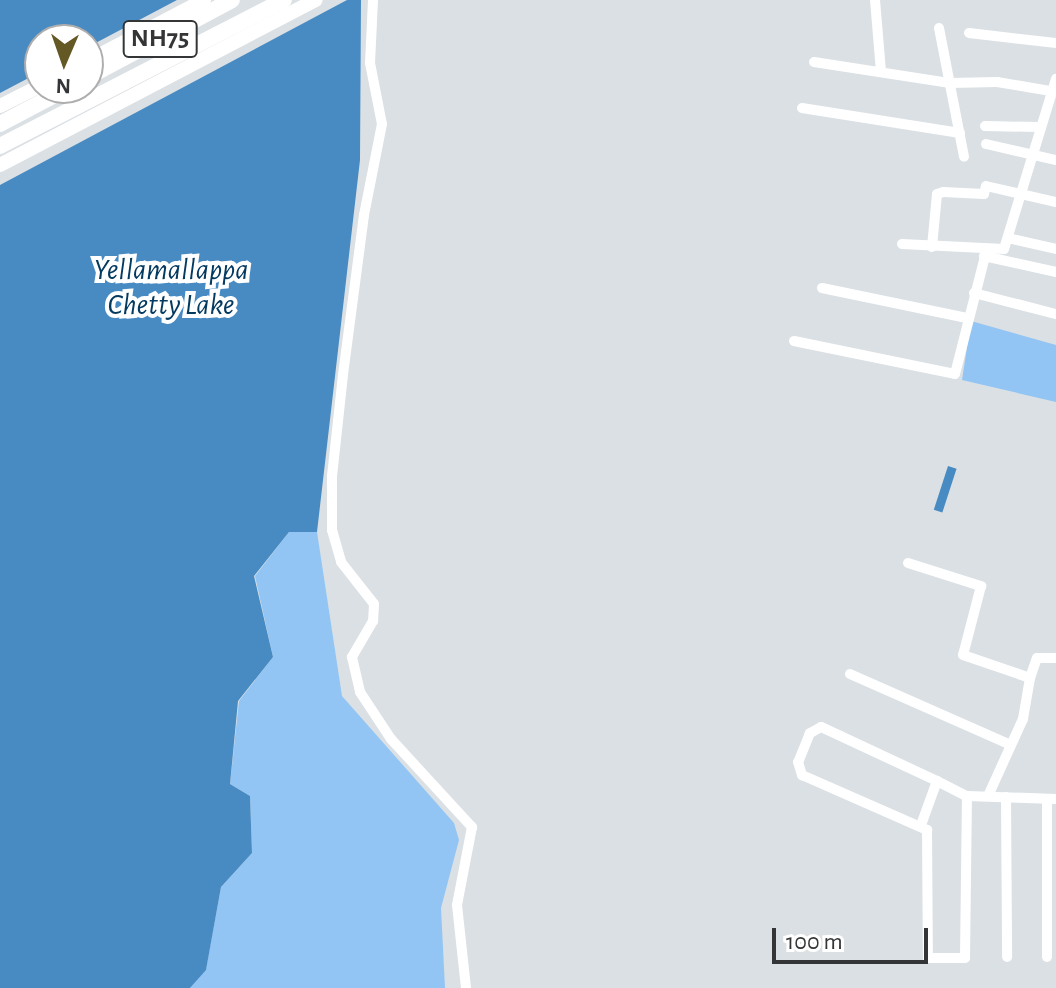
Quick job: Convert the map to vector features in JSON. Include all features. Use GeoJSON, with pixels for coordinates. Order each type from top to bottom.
{"type":"FeatureCollection","features":[{"type":"Feature","properties":{"kind":"highway","name":"NH75"},"geometry":{"type":"LineString","coordinates":[[104,68],[232,0]]}},
{"type":"Feature","properties":{"kind":"highway","name":"NH75"},"geometry":{"type":"LineString","coordinates":[[0,146],[284,0]]}},
{"type":"Feature","properties":{"kind":"highway"},"geometry":{"type":"LineString","coordinates":[[0,124],[38,104]]}},
{"type":"Feature","properties":{"kind":"main road"},"geometry":{"type":"LineString","coordinates":[[104,53],[204,0]]}},
{"type":"Feature","properties":{"kind":"main road"},"geometry":{"type":"LineString","coordinates":[[0,165],[315,0]]}},
{"type":"Feature","properties":{"kind":"main road"},"geometry":{"type":"LineString","coordinates":[[0,106],[24,94]]}},
{"type":"Feature","properties":{"kind":"street"},"geometry":{"type":"LineString","coordinates":[[373,0],[370,63],[382,124],[364,215],[343,375],[332,476],[332,530],[341,562],[374,604],[373,621],[352,657],[360,692],[391,739],[472,827],[457,905],[466,988]]}},
{"type":"Feature","properties":{"kind":"street"},"geometry":{"type":"LineString","coordinates":[[875,0],[881,72]]}},
{"type":"Feature","properties":{"kind":"street"},"geometry":{"type":"LineString","coordinates":[[939,28],[964,157]]}},
{"type":"Feature","properties":{"kind":"street"},"geometry":{"type":"LineString","coordinates":[[969,33],[1056,43]]}},
{"type":"Feature","properties":{"kind":"street"},"geometry":{"type":"LineString","coordinates":[[814,62],[950,83],[997,82],[1051,91]]}},
{"type":"Feature","properties":{"kind":"street"},"geometry":{"type":"LineString","coordinates":[[985,254],[1004,249],[1038,127],[1056,79]]}},
{"type":"Feature","properties":{"kind":"street"},"geometry":{"type":"LineString","coordinates":[[802,108],[960,133]]}},
{"type":"Feature","properties":{"kind":"street"},"geometry":{"type":"LineString","coordinates":[[1044,109],[1056,112]]}},
{"type":"Feature","properties":{"kind":"street"},"geometry":{"type":"LineString","coordinates":[[985,126],[1038,127]]}},
{"type":"Feature","properties":{"kind":"street"},"geometry":{"type":"LineString","coordinates":[[986,144],[1056,160]]}},
{"type":"Feature","properties":{"kind":"street"},"geometry":{"type":"LineString","coordinates":[[932,247],[937,194],[984,194],[986,186],[1056,202]]}},
{"type":"Feature","properties":{"kind":"street"},"geometry":{"type":"LineString","coordinates":[[1008,238],[1056,249]]}},
{"type":"Feature","properties":{"kind":"street"},"geometry":{"type":"LineString","coordinates":[[902,244],[985,254],[1056,272]]}},
{"type":"Feature","properties":{"kind":"street"},"geometry":{"type":"LineString","coordinates":[[794,341],[955,374],[985,254]]}},
{"type":"Feature","properties":{"kind":"street"},"geometry":{"type":"LineString","coordinates":[[822,288],[967,318]]}},
{"type":"Feature","properties":{"kind":"street"},"geometry":{"type":"LineString","coordinates":[[974,293],[1056,314]]}},
{"type":"Feature","properties":{"kind":"street"},"geometry":{"type":"LineString","coordinates":[[908,563],[981,586],[963,655],[1030,678]]}},
{"type":"Feature","properties":{"kind":"street"},"geometry":{"type":"LineString","coordinates":[[988,796],[1009,744],[1023,719],[1037,658],[1056,658]]}},
{"type":"Feature","properties":{"kind":"street"},"geometry":{"type":"LineString","coordinates":[[850,674],[1009,744]]}},
{"type":"Feature","properties":{"kind":"street"},"geometry":{"type":"LineString","coordinates":[[967,796],[965,958],[928,958],[927,830],[802,775],[798,762],[810,733],[821,727],[967,796],[1052,799],[1047,957]]}},
{"type":"Feature","properties":{"kind":"street"},"geometry":{"type":"LineString","coordinates":[[921,825],[937,781]]}},
{"type":"Feature","properties":{"kind":"street"},"geometry":{"type":"LineString","coordinates":[[1006,797],[1007,957]]}},
{"type":"Feature","properties":{"kind":"shaded area"},"geometry":{"type":"Polygon","coordinates":[[[971,321],[1056,345],[1056,402],[962,380],[971,321]]]}},
{"type":"Feature","properties":{"kind":"shaded area"},"geometry":{"type":"Polygon","coordinates":[[[289,532],[317,532],[342,696],[454,823],[459,840],[441,908],[445,988],[190,988],[206,969],[221,887],[252,853],[250,796],[230,784],[239,701],[273,657],[255,576],[289,532]]]}},
{"type":"Feature","properties":{"kind":"water"},"geometry":{"type":"Polygon","coordinates":[[[0,0],[177,0],[104,39],[104,24],[24,24],[24,80],[0,93],[0,0]]]}},
{"type":"Feature","properties":{"kind":"water","name":"Yellamallappa Chetty Lake"},"geometry":{"type":"Polygon","coordinates":[[[347,0],[361,0],[360,160],[317,532],[289,532],[254,576],[273,657],[238,701],[230,784],[250,796],[252,853],[221,887],[206,970],[190,988],[0,988],[0,185],[347,0]]]}},
{"type":"Feature","properties":{"kind":"water"},"geometry":{"type":"Polygon","coordinates":[[[948,466],[957,469],[942,513],[934,510],[948,466]]]}}]}
